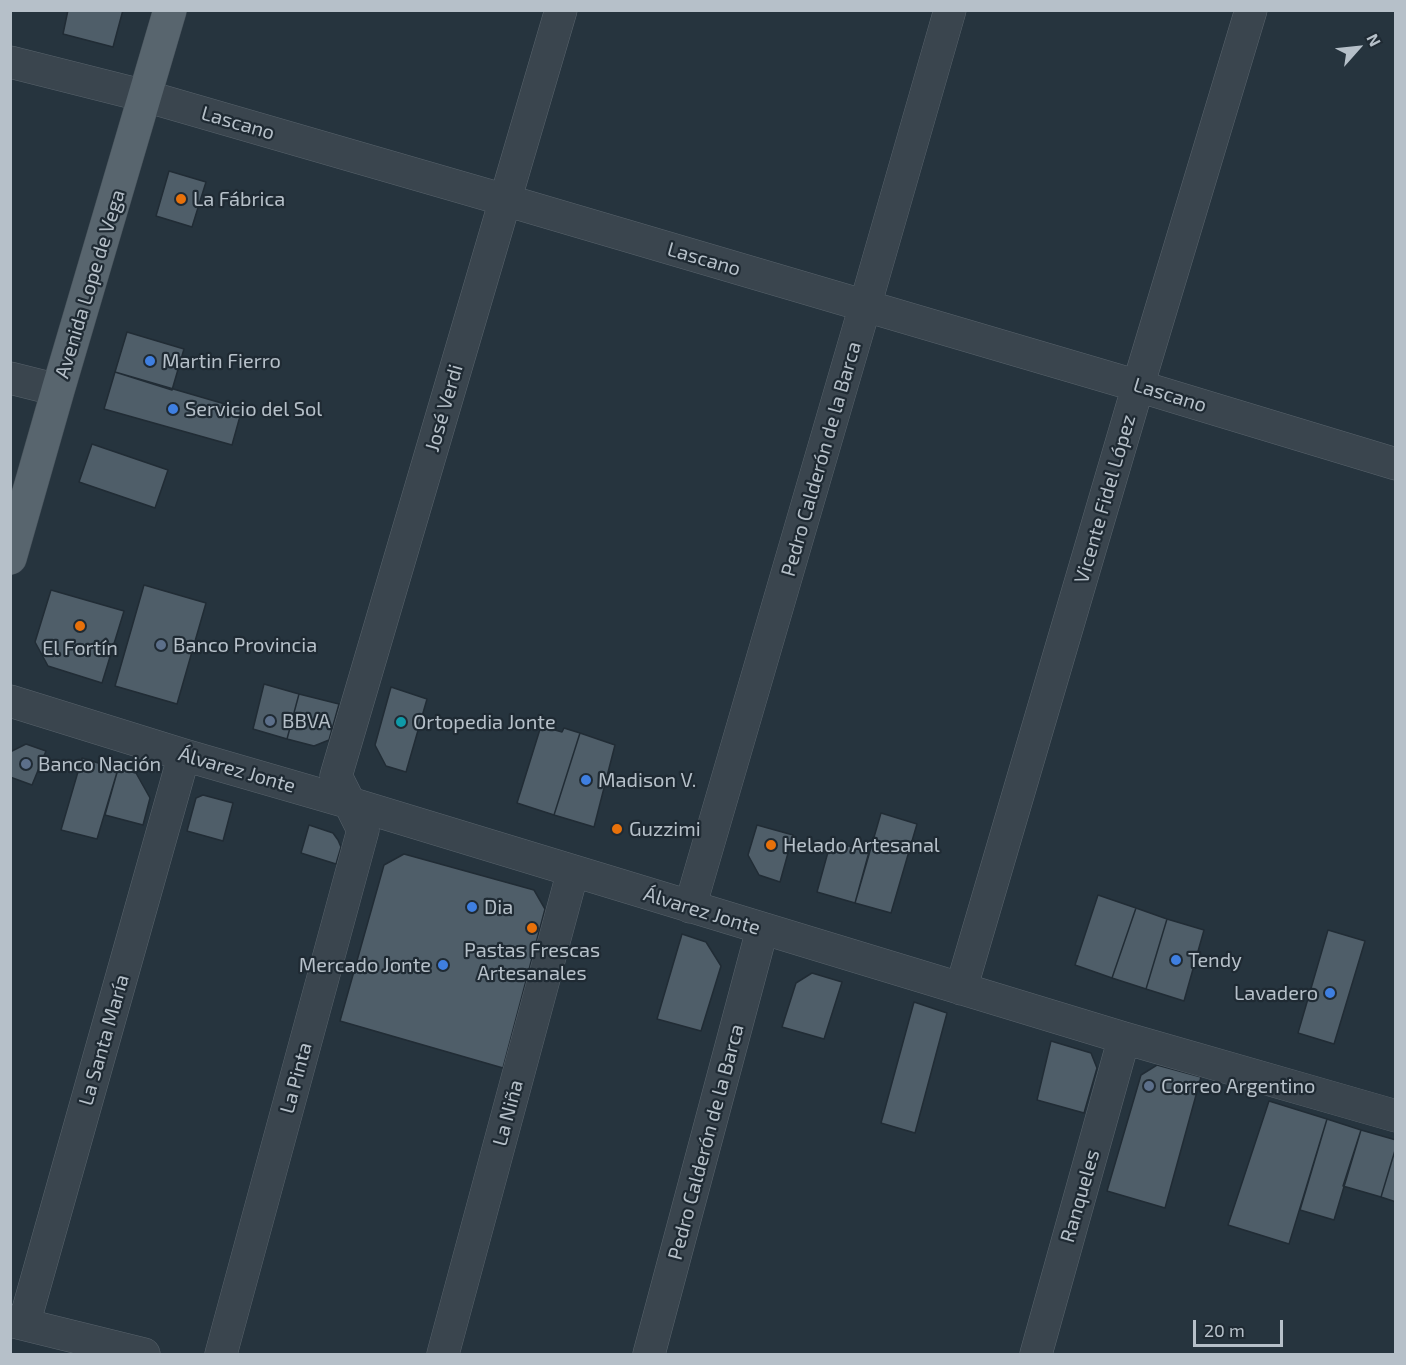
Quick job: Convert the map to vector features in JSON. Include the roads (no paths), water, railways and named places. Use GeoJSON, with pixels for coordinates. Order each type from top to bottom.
{"type":"FeatureCollection","features":[{"type":"Feature","properties":{"kind":"main road","name":"Avenida Lope de Vega"},"geometry":{"type":"LineString","coordinates":[[10,558],[170,10]]}},
{"type":"Feature","properties":{"kind":"street","name":"José Verdi"},"geometry":{"type":"LineString","coordinates":[[350,804],[336,776],[561,10]]}},
{"type":"Feature","properties":{"kind":"street","name":"Pedro Calderón de la Barca"},"geometry":{"type":"LineString","coordinates":[[690,907],[950,10]]}},
{"type":"Feature","properties":{"kind":"street","name":"Vicente Fidel López"},"geometry":{"type":"LineString","coordinates":[[962,989],[1138,386],[1251,10]]}},
{"type":"Feature","properties":{"kind":"street","name":"Lascano"},"geometry":{"type":"LineString","coordinates":[[10,62],[145,96],[505,200],[1395,464]]}},
{"type":"Feature","properties":{"kind":"street"},"geometry":{"type":"LineString","coordinates":[[10,378],[58,390]]}},
{"type":"Feature","properties":{"kind":"street","name":"Álvarez Jonte"},"geometry":{"type":"LineString","coordinates":[[10,701],[762,930],[1395,1116]]}},
{"type":"Feature","properties":{"kind":"street","name":"La Santa María"},"geometry":{"type":"LineString","coordinates":[[17,1323],[184,755]]}},
{"type":"Feature","properties":{"kind":"street","name":"La Pinta"},"geometry":{"type":"LineString","coordinates":[[221,1354],[363,830],[350,804]]}},
{"type":"Feature","properties":{"kind":"street","name":"La Niña"},"geometry":{"type":"LineString","coordinates":[[443,1354],[573,871]]}},
{"type":"Feature","properties":{"kind":"street","name":"Pedro Calderón de la Barca"},"geometry":{"type":"LineString","coordinates":[[649,1354],[762,930]]}},
{"type":"Feature","properties":{"kind":"street","name":"Ranqueles"},"geometry":{"type":"LineString","coordinates":[[1036,1354],[1124,1038]]}},
{"type":"Feature","properties":{"kind":"street"},"geometry":{"type":"LineString","coordinates":[[17,1323],[144,1354]]}},
{"type":"Feature","properties":{"kind":"place","name":"La Fábrica"},"geometry":{"type":"Point","coordinates":[181,199]}},
{"type":"Feature","properties":{"kind":"place","name":"Martin Fierro"},"geometry":{"type":"Point","coordinates":[150,361]}},
{"type":"Feature","properties":{"kind":"place","name":"Servicio del Sol"},"geometry":{"type":"Point","coordinates":[173,409]}},
{"type":"Feature","properties":{"kind":"place","name":"El Fortín"},"geometry":{"type":"Point","coordinates":[80,626]}},
{"type":"Feature","properties":{"kind":"place","name":"Banco Provincia"},"geometry":{"type":"Point","coordinates":[161,645]}},
{"type":"Feature","properties":{"kind":"place","name":"BBVA"},"geometry":{"type":"Point","coordinates":[270,721]}},
{"type":"Feature","properties":{"kind":"place","name":"Ortopedia Jonte"},"geometry":{"type":"Point","coordinates":[401,722]}},
{"type":"Feature","properties":{"kind":"place","name":"Banco Nación"},"geometry":{"type":"Point","coordinates":[26,764]}},
{"type":"Feature","properties":{"kind":"place","name":"Madison V."},"geometry":{"type":"Point","coordinates":[586,780]}},
{"type":"Feature","properties":{"kind":"place","name":"Guzzimi"},"geometry":{"type":"Point","coordinates":[617,829]}},
{"type":"Feature","properties":{"kind":"place","name":"Helado Artesanal"},"geometry":{"type":"Point","coordinates":[771,845]}},
{"type":"Feature","properties":{"kind":"place","name":"Dia"},"geometry":{"type":"Point","coordinates":[472,907]}},
{"type":"Feature","properties":{"kind":"place","name":"Pastas Frescas Artesanales"},"geometry":{"type":"Point","coordinates":[532,928]}},
{"type":"Feature","properties":{"kind":"place","name":"Tendy"},"geometry":{"type":"Point","coordinates":[1176,960]}},
{"type":"Feature","properties":{"kind":"place","name":"Mercado Jonte"},"geometry":{"type":"Point","coordinates":[443,965]}},
{"type":"Feature","properties":{"kind":"place","name":"Lavadero"},"geometry":{"type":"Point","coordinates":[1330,993]}},
{"type":"Feature","properties":{"kind":"place","name":"Correo Argentino"},"geometry":{"type":"Point","coordinates":[1149,1086]}}]}
